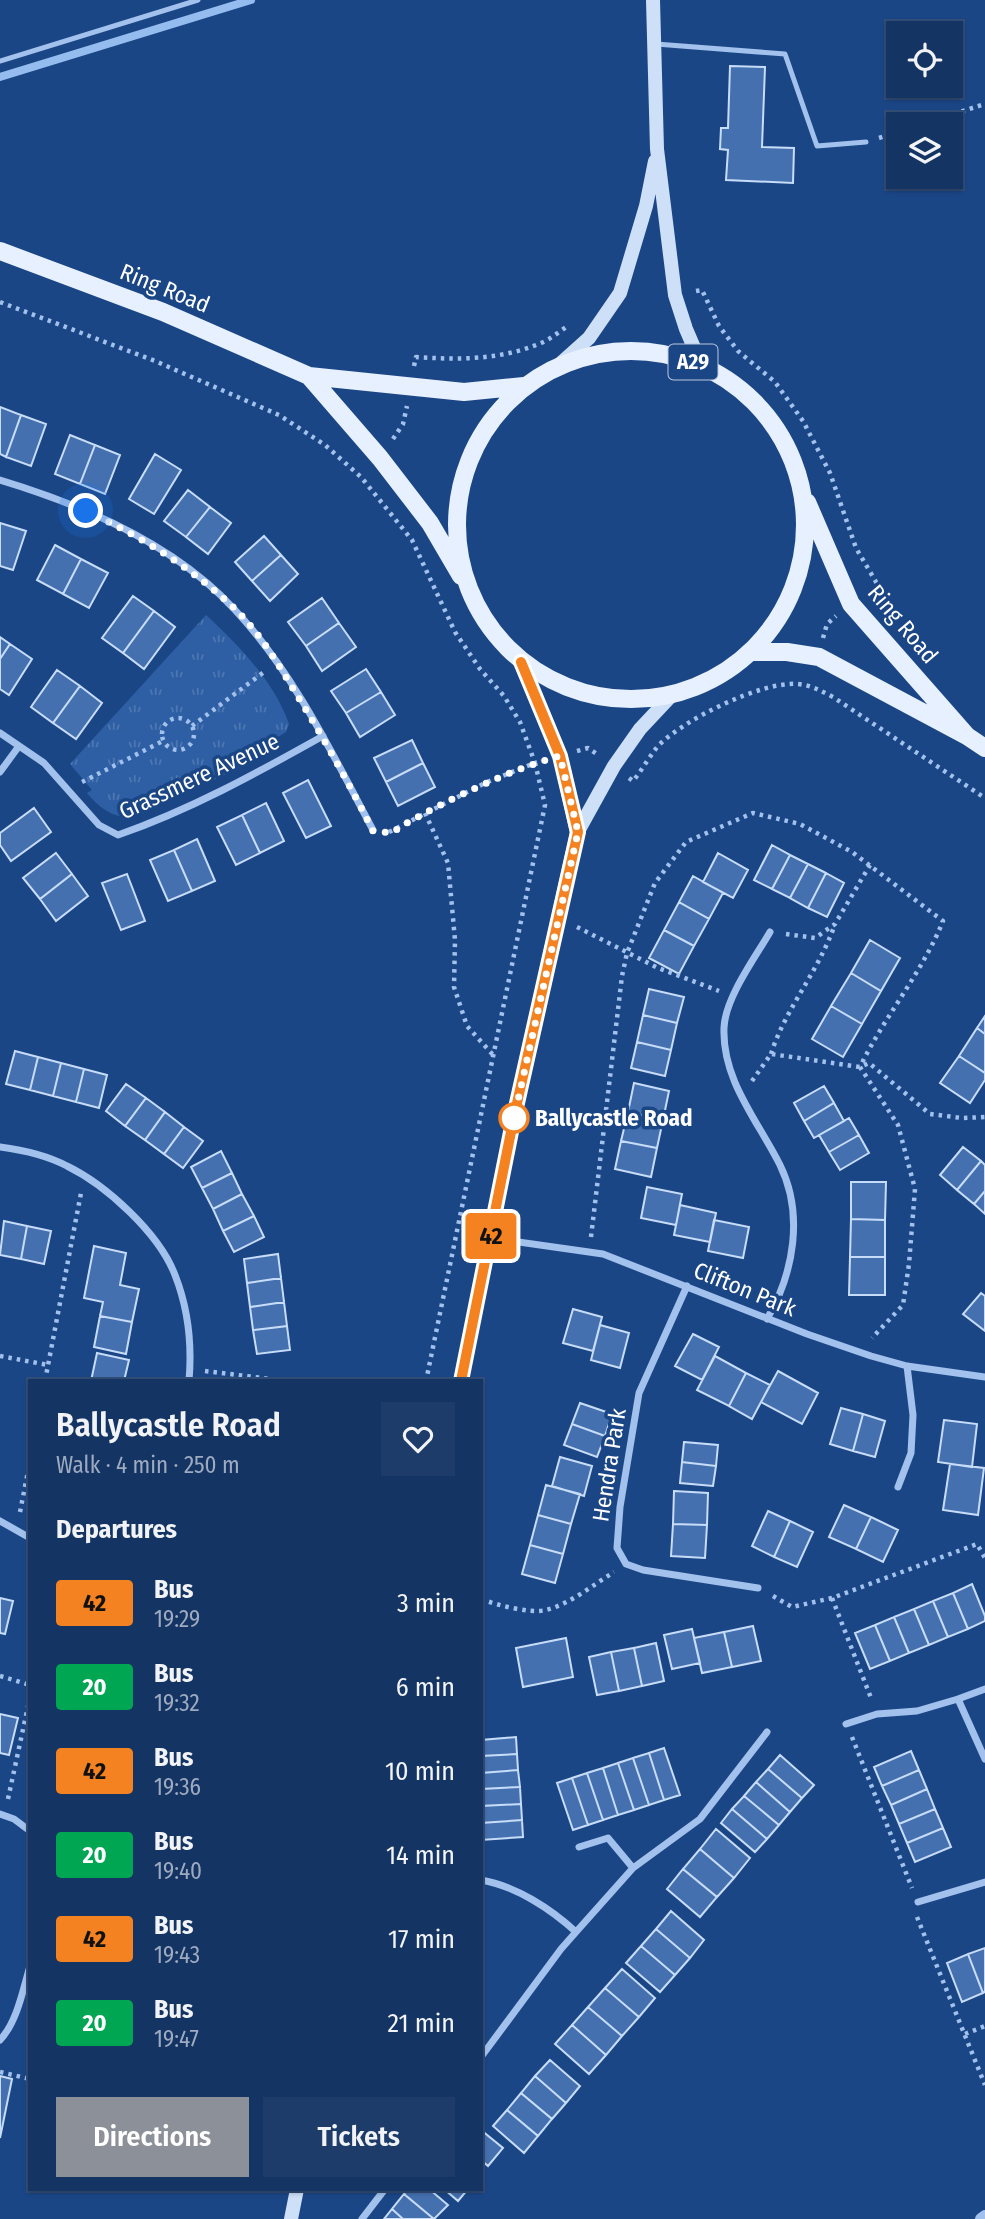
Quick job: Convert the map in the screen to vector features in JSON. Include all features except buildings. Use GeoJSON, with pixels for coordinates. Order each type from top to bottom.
{"type":"FeatureCollection","features":[{"type":"Feature","properties":{"kind":"main road"},"geometry":{"type":"LineString","coordinates":[[653,0],[657,149],[675,295],[701,364]]}},
{"type":"Feature","properties":{"kind":"main road"},"geometry":{"type":"LineString","coordinates":[[560,364],[589,338],[620,293],[646,206],[657,149]]}},
{"type":"Feature","properties":{"kind":"main road","name":"Ring Road"},"geometry":{"type":"LineString","coordinates":[[0,251],[163,312],[309,376],[464,392],[524,386]]}},
{"type":"Feature","properties":{"kind":"main road","name":"A29"},"geometry":{"type":"LineString","coordinates":[[640,349],[701,364],[752,398],[786,443],[803,493],[804,556],[783,613],[752,652],[719,677],[671,696],[609,699],[555,683],[521,662],[489,628],[466,585],[456,522],[467,464],[484,429],[524,386],[560,364],[604,351],[640,349]]}},
{"type":"Feature","properties":{"kind":"main road","name":"Ring Road"},"geometry":{"type":"LineString","coordinates":[[309,376],[380,458],[430,523],[466,585]]}},
{"type":"Feature","properties":{"kind":"main road","name":"Ring Road"},"geometry":{"type":"LineString","coordinates":[[803,493],[851,604],[967,736]]}},
{"type":"Feature","properties":{"kind":"main road","name":"Ring Road"},"geometry":{"type":"LineString","coordinates":[[752,652],[787,652],[819,657],[985,748]]}},
{"type":"Feature","properties":{"kind":"main road"},"geometry":{"type":"LineString","coordinates":[[521,662],[560,756],[578,832]]}},
{"type":"Feature","properties":{"kind":"main road"},"geometry":{"type":"LineString","coordinates":[[461,1379],[515,1112],[578,832],[614,766],[640,729],[671,696]]}},
{"type":"Feature","properties":{"kind":"main road"},"geometry":{"type":"LineString","coordinates":[[291,2219],[297,2191]]}},
{"type":"Feature","properties":{"kind":"street"},"geometry":{"type":"LineString","coordinates":[[0,480],[66,502],[127,530],[189,569],[234,608],[277,662],[323,736],[373,831]]}},
{"type":"Feature","properties":{"kind":"street","name":"Grassmere Avenue"},"geometry":{"type":"LineString","coordinates":[[0,733],[44,763],[99,825],[118,835],[161,820],[259,772],[323,736]]}},
{"type":"Feature","properties":{"kind":"street"},"geometry":{"type":"LineString","coordinates":[[0,772],[19,746]]}},
{"type":"Feature","properties":{"kind":"street"},"geometry":{"type":"LineString","coordinates":[[767,1319],[784,1286],[794,1231],[790,1200],[781,1167],[738,1091],[727,1054],[724,1027],[733,997],[770,932]]}},
{"type":"Feature","properties":{"kind":"street"},"geometry":{"type":"LineString","coordinates":[[0,1147],[24,1150],[68,1166],[114,1197],[149,1233],[175,1274],[188,1322],[189,1379]]}},
{"type":"Feature","properties":{"kind":"street","name":"Clifton Park"},"geometry":{"type":"LineString","coordinates":[[491,1238],[603,1254],[767,1319],[871,1356],[907,1366],[985,1377]]}},
{"type":"Feature","properties":{"kind":"street","name":"Hendra Park"},"geometry":{"type":"LineString","coordinates":[[626,1564],[617,1548],[620,1507],[639,1393],[687,1286]]}},
{"type":"Feature","properties":{"kind":"street"},"geometry":{"type":"LineString","coordinates":[[898,1487],[911,1453],[913,1415],[907,1366]]}},
{"type":"Feature","properties":{"kind":"street"},"geometry":{"type":"LineString","coordinates":[[0,1521],[28,1537]]}},
{"type":"Feature","properties":{"kind":"street"},"geometry":{"type":"LineString","coordinates":[[626,1564],[643,1570],[758,1588]]}},
{"type":"Feature","properties":{"kind":"street"},"geometry":{"type":"LineString","coordinates":[[846,1724],[877,1714],[917,1711],[985,1689]]}},
{"type":"Feature","properties":{"kind":"street"},"geometry":{"type":"LineString","coordinates":[[958,1699],[985,1759]]}},
{"type":"Feature","properties":{"kind":"street"},"geometry":{"type":"LineString","coordinates":[[483,2054],[561,1949],[633,1868],[700,1819],[767,1732]]}},
{"type":"Feature","properties":{"kind":"street"},"geometry":{"type":"LineString","coordinates":[[2,1815],[28,1829]]}},
{"type":"Feature","properties":{"kind":"street"},"geometry":{"type":"LineString","coordinates":[[579,1847],[608,1838],[633,1868]]}},
{"type":"Feature","properties":{"kind":"street"},"geometry":{"type":"LineString","coordinates":[[483,1881],[522,1895],[562,1919],[576,1932]]}},
{"type":"Feature","properties":{"kind":"street"},"geometry":{"type":"LineString","coordinates":[[918,1902],[985,1882]]}},
{"type":"Feature","properties":{"kind":"street"},"geometry":{"type":"LineString","coordinates":[[0,2040],[6,2034],[28,1972]]}},
{"type":"Feature","properties":{"kind":"street"},"geometry":{"type":"LineString","coordinates":[[362,2219],[383,2191]]}},
{"type":"Feature","properties":{"kind":"lane"},"geometry":{"type":"LineString","coordinates":[[0,61],[198,0]]}},
{"type":"Feature","properties":{"kind":"lane"},"geometry":{"type":"LineString","coordinates":[[656,44],[785,54],[817,146],[866,142]]}},
{"type":"Feature","properties":{"kind":"path"},"geometry":{"type":"LineString","coordinates":[[959,112],[985,104]]}},
{"type":"Feature","properties":{"kind":"path"},"geometry":{"type":"LineString","coordinates":[[675,295],[702,290],[726,335],[738,351],[775,382],[803,421],[830,472],[856,548],[879,587],[851,604],[827,624],[811,686]]}},
{"type":"Feature","properties":{"kind":"path"},"geometry":{"type":"LineString","coordinates":[[0,302],[155,361],[279,415],[325,445],[361,477],[412,540],[456,632],[520,722],[535,763],[545,805],[426,1379]]}},
{"type":"Feature","properties":{"kind":"path"},"geometry":{"type":"LineString","coordinates":[[361,477],[380,458],[403,424],[416,357],[455,359],[502,356],[544,342],[571,323]]}},
{"type":"Feature","properties":{"kind":"path"},"geometry":{"type":"LineString","coordinates":[[192,726],[277,662]]}},
{"type":"Feature","properties":{"kind":"path"},"geometry":{"type":"LineString","coordinates":[[373,831],[392,833],[487,782],[535,763],[588,748],[633,781],[659,746],[687,723],[774,685],[811,686],[832,697],[985,798]]}},
{"type":"Feature","properties":{"kind":"path"},"geometry":{"type":"LineString","coordinates":[[180,718],[190,722],[192,726],[192,743],[183,749],[172,749],[163,741],[162,731],[170,719],[180,718]]}},
{"type":"Feature","properties":{"kind":"path"},"geometry":{"type":"LineString","coordinates":[[69,789],[163,741]]}},
{"type":"Feature","properties":{"kind":"path"},"geometry":{"type":"LineString","coordinates":[[425,813],[448,863],[455,940],[454,987],[467,1026],[494,1056]]}},
{"type":"Feature","properties":{"kind":"path"},"geometry":{"type":"LineString","coordinates":[[589,1252],[627,953],[656,883],[687,842],[753,813],[800,824],[852,852],[943,921],[935,941],[875,1037],[860,1067]]}},
{"type":"Feature","properties":{"kind":"path"},"geometry":{"type":"LineString","coordinates":[[743,1101],[751,1081],[771,1054],[776,1036],[816,966],[835,924],[870,865]]}},
{"type":"Feature","properties":{"kind":"path"},"geometry":{"type":"LineString","coordinates":[[559,918],[627,953],[733,997]]}},
{"type":"Feature","properties":{"kind":"path"},"geometry":{"type":"LineString","coordinates":[[770,932],[815,938],[835,924]]}},
{"type":"Feature","properties":{"kind":"path"},"geometry":{"type":"LineString","coordinates":[[771,1054],[860,1067],[869,1063],[930,1114],[962,1118],[985,1117]]}},
{"type":"Feature","properties":{"kind":"path"},"geometry":{"type":"LineString","coordinates":[[860,1067],[898,1125],[915,1189],[909,1264],[902,1305],[872,1336],[871,1356]]}},
{"type":"Feature","properties":{"kind":"path"},"geometry":{"type":"LineString","coordinates":[[45,1379],[84,1177]]}},
{"type":"Feature","properties":{"kind":"path"},"geometry":{"type":"LineString","coordinates":[[0,1356],[48,1365]]}},
{"type":"Feature","properties":{"kind":"path"},"geometry":{"type":"LineString","coordinates":[[190,1369],[271,1379]]}},
{"type":"Feature","properties":{"kind":"path"},"geometry":{"type":"LineString","coordinates":[[16,1530],[28,1471]]}},
{"type":"Feature","properties":{"kind":"path"},"geometry":{"type":"LineString","coordinates":[[758,1588],[792,1607],[832,1598],[985,1539]]}},
{"type":"Feature","properties":{"kind":"path"},"geometry":{"type":"LineString","coordinates":[[976,1544],[985,1558]]}},
{"type":"Feature","properties":{"kind":"path"},"geometry":{"type":"LineString","coordinates":[[483,1601],[498,1606],[544,1611],[626,1564]]}},
{"type":"Feature","properties":{"kind":"path"},"geometry":{"type":"LineString","coordinates":[[832,1598],[877,1714]]}},
{"type":"Feature","properties":{"kind":"path"},"geometry":{"type":"LineString","coordinates":[[0,1676],[28,1684]]}},
{"type":"Feature","properties":{"kind":"path"},"geometry":{"type":"LineString","coordinates":[[2,1815],[27,1724]]}},
{"type":"Feature","properties":{"kind":"path"},"geometry":{"type":"LineString","coordinates":[[846,1724],[918,1902],[917,1917],[985,2085]]}},
{"type":"Feature","properties":{"kind":"path"},"geometry":{"type":"LineString","coordinates":[[965,2034],[985,2026]]}},
{"type":"Feature","properties":{"kind":"path"},"geometry":{"type":"LineString","coordinates":[[0,2072],[28,2079]]}},
{"type":"Feature","properties":{"kind":"green space"},"geometry":{"type":"Polygon","coordinates":[[[206,615],[243,652],[265,679],[289,724],[286,732],[270,742],[274,751],[138,816],[116,815],[98,804],[87,793],[92,790],[70,764],[206,615]]]}},
{"type":"Feature","properties":{"kind":"waterway"},"geometry":{"type":"LineString","coordinates":[[0,77],[251,0]]}},
{"type":"Feature","properties":{"kind":"bus line","name":"42"},"geometry":{"type":"LineString","coordinates":[[461,1379],[515,1112],[578,832],[560,756],[521,662]]}},
{"type":"Feature","properties":{"kind":"place","name":"Ballycastle Road"},"geometry":{"type":"Point","coordinates":[514,1118]}},
{"type":"Feature","properties":{"kind":"route"},"geometry":{"type":"LineString","coordinates":[[86,511],[127,530],[189,569],[234,608],[289,680],[323,736],[373,831],[392,833],[408,821],[487,782],[560,756],[578,832],[514,1118]]}}]}
